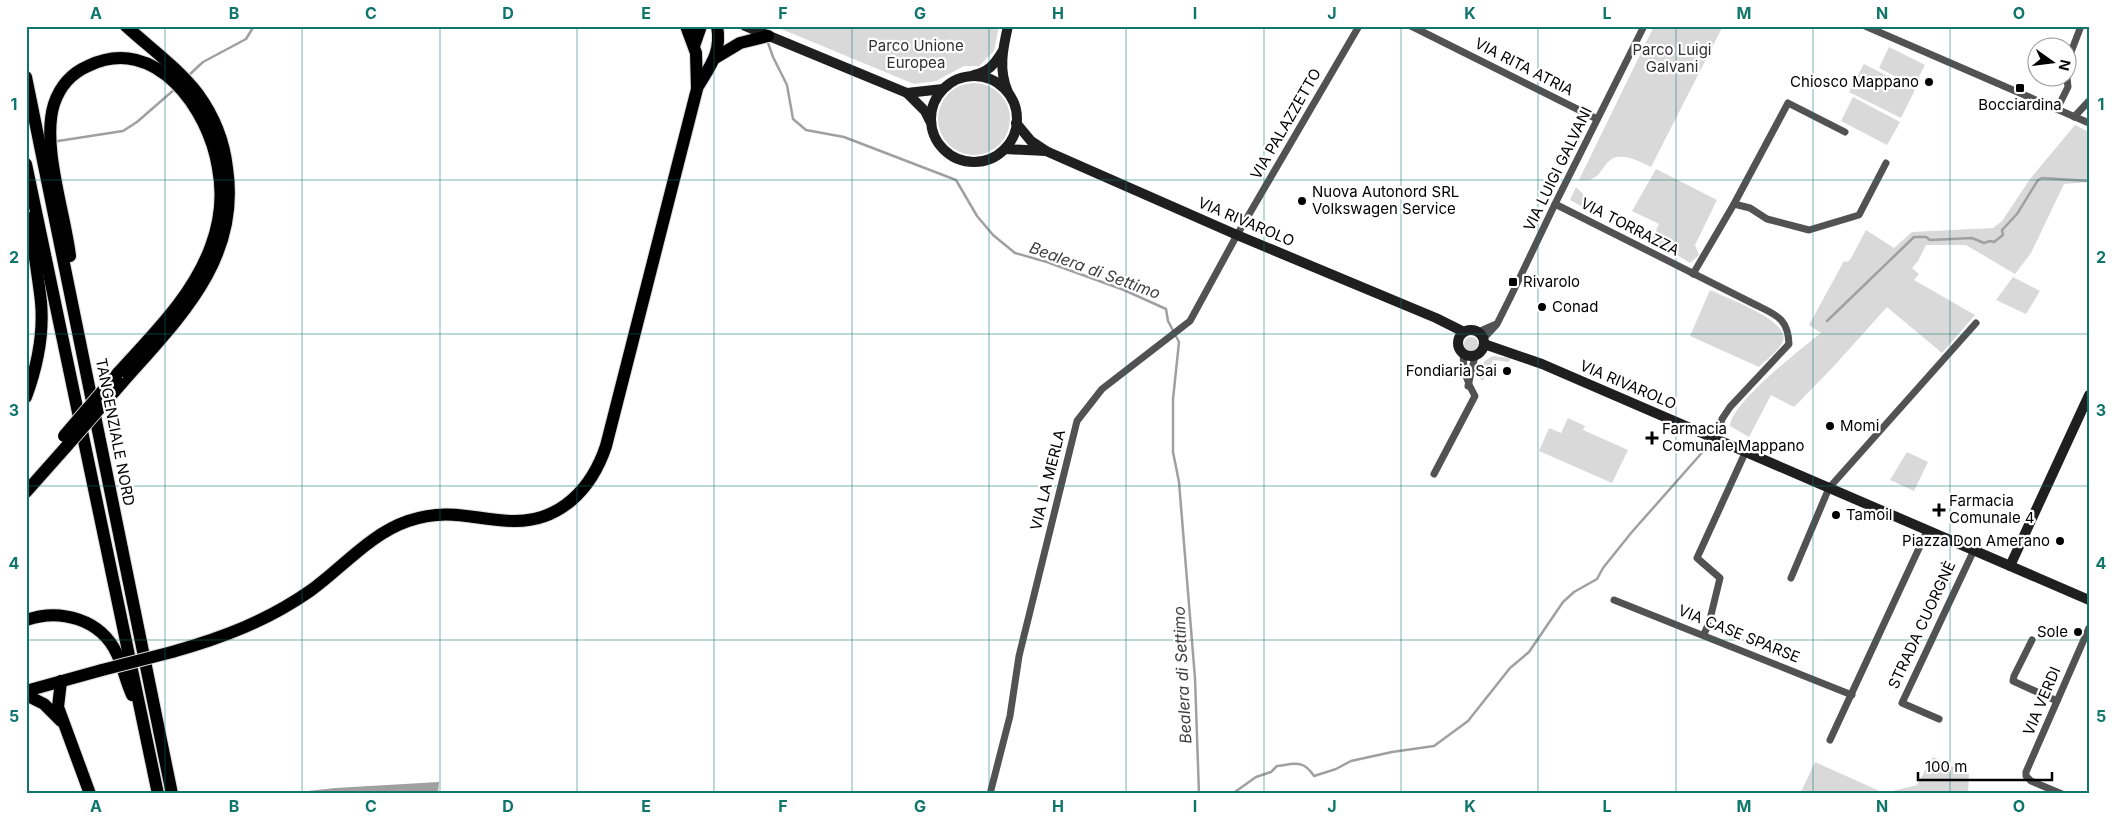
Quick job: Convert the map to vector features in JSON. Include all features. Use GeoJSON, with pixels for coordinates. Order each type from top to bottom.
{"type":"FeatureCollection","features":[{"type":"Feature","properties":{"kind":"highway"},"geometry":{"type":"LineString","coordinates":[[26,492],[65,441],[189,305],[212,267],[225,230],[229,204],[229,178],[221,138],[208,110],[126,26]]}},
{"type":"Feature","properties":{"kind":"highway"},"geometry":{"type":"LineString","coordinates":[[26,691],[228,635],[274,614],[326,580],[380,535],[400,524],[428,516],[448,514],[505,521],[530,520],[559,510],[580,494],[594,474],[606,446],[696,89],[694,46],[686,26]]}},
{"type":"Feature","properties":{"kind":"highway"},"geometry":{"type":"LineString","coordinates":[[694,46],[701,26]]}},
{"type":"Feature","properties":{"kind":"highway"},"geometry":{"type":"LineString","coordinates":[[696,89],[715,58],[719,44],[717,26]]}},
{"type":"Feature","properties":{"kind":"highway"},"geometry":{"type":"LineString","coordinates":[[715,58],[740,43],[765,36]]}},
{"type":"Feature","properties":{"kind":"highway"},"geometry":{"type":"LineString","coordinates":[[80,341],[68,231],[51,144],[51,123],[54,105],[61,89],[72,76],[85,67],[101,60],[117,58],[139,60],[181,82]]}},
{"type":"Feature","properties":{"kind":"highway","name":"TANGENZIALE NORD"},"geometry":{"type":"LineString","coordinates":[[26,77],[172,794]]}},
{"type":"Feature","properties":{"kind":"highway"},"geometry":{"type":"LineString","coordinates":[[26,397],[37,360],[41,335],[41,303],[32,247],[27,170]]}},
{"type":"Feature","properties":{"kind":"highway","name":"TANGENZIALE NORD"},"geometry":{"type":"LineString","coordinates":[[27,170],[158,794]]}},
{"type":"Feature","properties":{"kind":"highway"},"geometry":{"type":"LineString","coordinates":[[26,478],[65,441]]}},
{"type":"Feature","properties":{"kind":"highway"},"geometry":{"type":"LineString","coordinates":[[26,620],[39,616],[66,615],[79,619],[99,632],[116,652],[126,683],[142,719]]}},
{"type":"Feature","properties":{"kind":"highway"},"geometry":{"type":"LineString","coordinates":[[63,723],[65,698],[76,677]]}},
{"type":"Feature","properties":{"kind":"highway"},"geometry":{"type":"LineString","coordinates":[[61,682],[58,707],[90,794]]}},
{"type":"Feature","properties":{"kind":"highway"},"geometry":{"type":"LineString","coordinates":[[26,695],[44,704],[63,723]]}},
{"type":"Feature","properties":{"kind":"main road"},"geometry":{"type":"LineString","coordinates":[[745,26],[765,36],[907,93],[925,111],[931,122],[935,138],[945,151],[960,160],[976,162],[985,161],[999,154],[1005,149],[1013,136],[1016,110],[1004,82],[1002,51]]}},
{"type":"Feature","properties":{"kind":"main road"},"geometry":{"type":"LineString","coordinates":[[931,122],[934,104],[943,89],[954,81],[984,73],[994,65],[1002,51],[1008,26]]}},
{"type":"Feature","properties":{"kind":"main road"},"geometry":{"type":"LineString","coordinates":[[967,77],[982,77],[992,80],[999,84],[1011,97]]}},
{"type":"Feature","properties":{"kind":"main road"},"geometry":{"type":"LineString","coordinates":[[907,93],[943,89]]}},
{"type":"Feature","properties":{"kind":"main road","name":"VIA RIVAROLO"},"geometry":{"type":"LineString","coordinates":[[1016,123],[1031,141],[1046,151],[1237,235],[1436,318],[1461,336]]}},
{"type":"Feature","properties":{"kind":"main road","name":"VIA RIVAROLO"},"geometry":{"type":"LineString","coordinates":[[1005,149],[1046,151]]}},
{"type":"Feature","properties":{"kind":"main road"},"geometry":{"type":"LineString","coordinates":[[1471,330],[1480,344],[1463,354],[1458,348],[1461,336],[1471,330]]}},
{"type":"Feature","properties":{"kind":"main road","name":"VIA RIVAROLO"},"geometry":{"type":"LineString","coordinates":[[1480,344],[1550,368],[1829,488]]}},
{"type":"Feature","properties":{"kind":"main road"},"geometry":{"type":"LineString","coordinates":[[2010,566],[2089,395]]}},
{"type":"Feature","properties":{"kind":"main road","name":"STRADA CUORGNÈ"},"geometry":{"type":"LineString","coordinates":[[1829,488],[2089,600]]}},
{"type":"Feature","properties":{"kind":"street","name":"VIA PALAZZETTO"},"geometry":{"type":"LineString","coordinates":[[1237,235],[1359,26]]}},
{"type":"Feature","properties":{"kind":"street","name":"VIA RITA ATRIA"},"geometry":{"type":"LineString","coordinates":[[1411,26],[1597,119]]}},
{"type":"Feature","properties":{"kind":"street","name":"VIA LUIGI GALVANI"},"geometry":{"type":"LineString","coordinates":[[1480,344],[1497,324],[1644,26]]}},
{"type":"Feature","properties":{"kind":"street"},"geometry":{"type":"LineString","coordinates":[[1865,26],[2089,123]]}},
{"type":"Feature","properties":{"kind":"street"},"geometry":{"type":"LineString","coordinates":[[2076,38],[2081,26]]}},
{"type":"Feature","properties":{"kind":"street"},"geometry":{"type":"LineString","coordinates":[[2057,110],[2068,88]]}},
{"type":"Feature","properties":{"kind":"street"},"geometry":{"type":"LineString","coordinates":[[2074,117],[2089,100]]}},
{"type":"Feature","properties":{"kind":"street"},"geometry":{"type":"LineString","coordinates":[[1693,274],[1734,204],[1788,103],[1845,132]]}},
{"type":"Feature","properties":{"kind":"street"},"geometry":{"type":"LineString","coordinates":[[1734,204],[1750,208],[1767,219],[1809,230],[1859,215],[1886,163]]}},
{"type":"Feature","properties":{"kind":"street","name":"VIA TORRAZZA"},"geometry":{"type":"LineString","coordinates":[[1555,204],[1779,317],[1789,331],[1789,344],[1730,407],[1722,419],[1716,440]]}},
{"type":"Feature","properties":{"kind":"street","name":"VIA LA MERLA"},"geometry":{"type":"LineString","coordinates":[[991,790],[1010,716],[1019,656],[1077,421],[1102,389],[1190,322],[1237,235]]}},
{"type":"Feature","properties":{"kind":"street"},"geometry":{"type":"LineString","coordinates":[[1791,578],[1829,488],[1976,323]]}},
{"type":"Feature","properties":{"kind":"street"},"geometry":{"type":"LineString","coordinates":[[1468,386],[1480,344]]}},
{"type":"Feature","properties":{"kind":"street"},"geometry":{"type":"LineString","coordinates":[[1434,474],[1475,396],[1468,386],[1463,366],[1463,354]]}},
{"type":"Feature","properties":{"kind":"street"},"geometry":{"type":"LineString","coordinates":[[1711,615],[1720,578],[1697,558],[1745,453]]}},
{"type":"Feature","properties":{"kind":"street"},"geometry":{"type":"LineString","coordinates":[[1830,740],[1927,531]]}},
{"type":"Feature","properties":{"kind":"street","name":"STRADA CUORGNÈ"},"geometry":{"type":"LineString","coordinates":[[1940,719],[1902,703],[1974,550]]}},
{"type":"Feature","properties":{"kind":"street","name":"VIA CASE SPARSE"},"geometry":{"type":"LineString","coordinates":[[1614,600],[1704,634],[1852,695]]}},
{"type":"Feature","properties":{"kind":"street"},"geometry":{"type":"LineString","coordinates":[[1704,634],[1708,625]]}},
{"type":"Feature","properties":{"kind":"street","name":"VIA VERDI"},"geometry":{"type":"LineString","coordinates":[[2062,794],[2031,781],[2026,776],[2028,767],[2089,628]]}},
{"type":"Feature","properties":{"kind":"street"},"geometry":{"type":"LineString","coordinates":[[2032,640],[2013,681],[2057,701]]}},
{"type":"Feature","properties":{"kind":"green space","name":"Parco Unione Europea"},"geometry":{"type":"Polygon","coordinates":[[[774,26],[999,26],[994,51],[979,66],[964,66],[936,81],[914,84],[774,26]]]}},
{"type":"Feature","properties":{"kind":"green space","name":"Parco Luigi Galvani"},"geometry":{"type":"Polygon","coordinates":[[[1654,26],[1723,26],[1651,167],[1633,159],[1620,157],[1612,159],[1597,176],[1590,180],[1579,180],[1654,26]]]}},
{"type":"Feature","properties":{"kind":"green space"},"geometry":{"type":"Polygon","coordinates":[[[1889,47],[1925,65],[1914,86],[1879,68],[1889,47]]]}},
{"type":"Feature","properties":{"kind":"green space"},"geometry":{"type":"Polygon","coordinates":[[[1864,64],[1915,90],[1901,118],[1849,92],[1864,64]]]}},
{"type":"Feature","properties":{"kind":"green space"},"geometry":{"type":"Polygon","coordinates":[[[974,83],[994,89],[1004,99],[1010,119],[1004,139],[994,149],[974,155],[954,149],[944,139],[938,119],[944,99],[954,89],[974,83]]]}},
{"type":"Feature","properties":{"kind":"green space"},"geometry":{"type":"Polygon","coordinates":[[[1853,97],[1900,122],[1887,145],[1841,121],[1853,97]]]}},
{"type":"Feature","properties":{"kind":"green space"},"geometry":{"type":"Polygon","coordinates":[[[2075,125],[2089,132],[2089,182],[2064,184],[2031,253],[2015,274],[1966,245],[1926,245],[1912,268],[1919,274],[1914,280],[1975,315],[1942,353],[1887,307],[1794,407],[1771,395],[1749,437],[1730,426],[1733,416],[1754,391],[1784,363],[1821,333],[1809,325],[1844,261],[1850,260],[1866,230],[1894,248],[1912,232],[1993,228],[2002,221],[2030,179],[2075,125]]]}},
{"type":"Feature","properties":{"kind":"green space"},"geometry":{"type":"Polygon","coordinates":[[[1656,169],[1717,200],[1695,245],[1699,255],[1690,263],[1666,248],[1661,249],[1650,243],[1659,224],[1632,211],[1656,169]]]}},
{"type":"Feature","properties":{"kind":"green space"},"geometry":{"type":"Polygon","coordinates":[[[1576,187],[1583,194],[1583,207],[1570,200],[1576,187]]]}},
{"type":"Feature","properties":{"kind":"green space"},"geometry":{"type":"Polygon","coordinates":[[[2013,277],[2040,291],[2026,314],[1996,300],[2013,277]]]}},
{"type":"Feature","properties":{"kind":"green space"},"geometry":{"type":"Polygon","coordinates":[[[1710,290],[1742,304],[1767,318],[1777,325],[1783,333],[1781,345],[1759,367],[1690,336],[1710,290]]]}},
{"type":"Feature","properties":{"kind":"green space"},"geometry":{"type":"Polygon","coordinates":[[[1468,337],[1474,337],[1478,344],[1474,351],[1468,351],[1464,347],[1464,341],[1468,337]]]}},
{"type":"Feature","properties":{"kind":"green space"},"geometry":{"type":"Polygon","coordinates":[[[1493,356],[1510,358],[1509,362],[1493,360],[1483,381],[1475,375],[1482,364],[1493,356]]]}},
{"type":"Feature","properties":{"kind":"green space"},"geometry":{"type":"Polygon","coordinates":[[[1568,418],[1585,426],[1583,430],[1628,450],[1612,483],[1539,451],[1549,428],[1561,433],[1568,418]]]}},
{"type":"Feature","properties":{"kind":"green space"},"geometry":{"type":"Polygon","coordinates":[[[1907,452],[1928,462],[1914,491],[1890,480],[1907,452]]]}},
{"type":"Feature","properties":{"kind":"green space"},"geometry":{"type":"Polygon","coordinates":[[[1933,757],[1969,774],[1968,794],[1800,794],[1815,762],[1884,793],[1917,785],[1933,757]]]}},
{"type":"Feature","properties":{"kind":"shaded area"},"geometry":{"type":"Polygon","coordinates":[[[439,782],[438,794],[281,794],[335,788],[439,782]]]}},
{"type":"Feature","properties":{"kind":"waterway"},"geometry":{"type":"LineString","coordinates":[[189,75],[203,62],[246,39],[254,26]]}},
{"type":"Feature","properties":{"kind":"waterway","name":"Bealera di Settimo"},"geometry":{"type":"LineString","coordinates":[[767,40],[787,85],[793,119],[806,130],[844,137],[956,180],[977,216],[993,235],[1015,253],[1047,262],[1124,290],[1166,309],[1168,321],[1179,342],[1173,399],[1173,452],[1179,482],[1195,678],[1199,794]]}},
{"type":"Feature","properties":{"kind":"waterway"},"geometry":{"type":"LineString","coordinates":[[58,141],[123,131],[137,122],[176,88]]}},
{"type":"Feature","properties":{"kind":"waterway"},"geometry":{"type":"LineString","coordinates":[[1827,321],[1914,237],[1926,237],[1930,240],[1972,238],[1984,243],[1994,242],[2003,235],[2002,230],[2017,214],[2038,180],[2042,178],[2089,181]]}},
{"type":"Feature","properties":{"kind":"waterway"},"geometry":{"type":"LineString","coordinates":[[1232,794],[1256,777],[1271,772],[1277,766],[1302,765],[1314,776],[1336,769],[1351,761],[1392,752],[1434,746],[1468,721],[1510,668],[1529,652],[1563,602],[1574,592],[1597,579],[1603,568],[1631,533],[1707,447]]}},
{"type":"Feature","properties":{"kind":"place","name":"Chiosco Mappano"},"geometry":{"type":"Point","coordinates":[1929,82]}},
{"type":"Feature","properties":{"kind":"place","name":"Bocciardina"},"geometry":{"type":"Point","coordinates":[2020,88]}},
{"type":"Feature","properties":{"kind":"place","name":"Nuova Autonord SRL Volkswagen Service"},"geometry":{"type":"Point","coordinates":[1302,201]}},
{"type":"Feature","properties":{"kind":"place","name":"Rivarolo"},"geometry":{"type":"Point","coordinates":[1513,282]}},
{"type":"Feature","properties":{"kind":"place","name":"Conad"},"geometry":{"type":"Point","coordinates":[1542,307]}},
{"type":"Feature","properties":{"kind":"place","name":"Fondiaria Sai"},"geometry":{"type":"Point","coordinates":[1507,371]}},
{"type":"Feature","properties":{"kind":"place","name":"Momi"},"geometry":{"type":"Point","coordinates":[1830,426]}},
{"type":"Feature","properties":{"kind":"place","name":"Farmacia Comunale Mappano"},"geometry":{"type":"Point","coordinates":[1652,438]}},
{"type":"Feature","properties":{"kind":"place","name":"Farmacia Comunale 4"},"geometry":{"type":"Point","coordinates":[1939,510]}},
{"type":"Feature","properties":{"kind":"place","name":"Tamoil"},"geometry":{"type":"Point","coordinates":[1836,515]}},
{"type":"Feature","properties":{"kind":"place","name":"Piazza Don Amerano"},"geometry":{"type":"Point","coordinates":[2060,541]}},
{"type":"Feature","properties":{"kind":"place","name":"Sole"},"geometry":{"type":"Point","coordinates":[2078,632]}}]}
